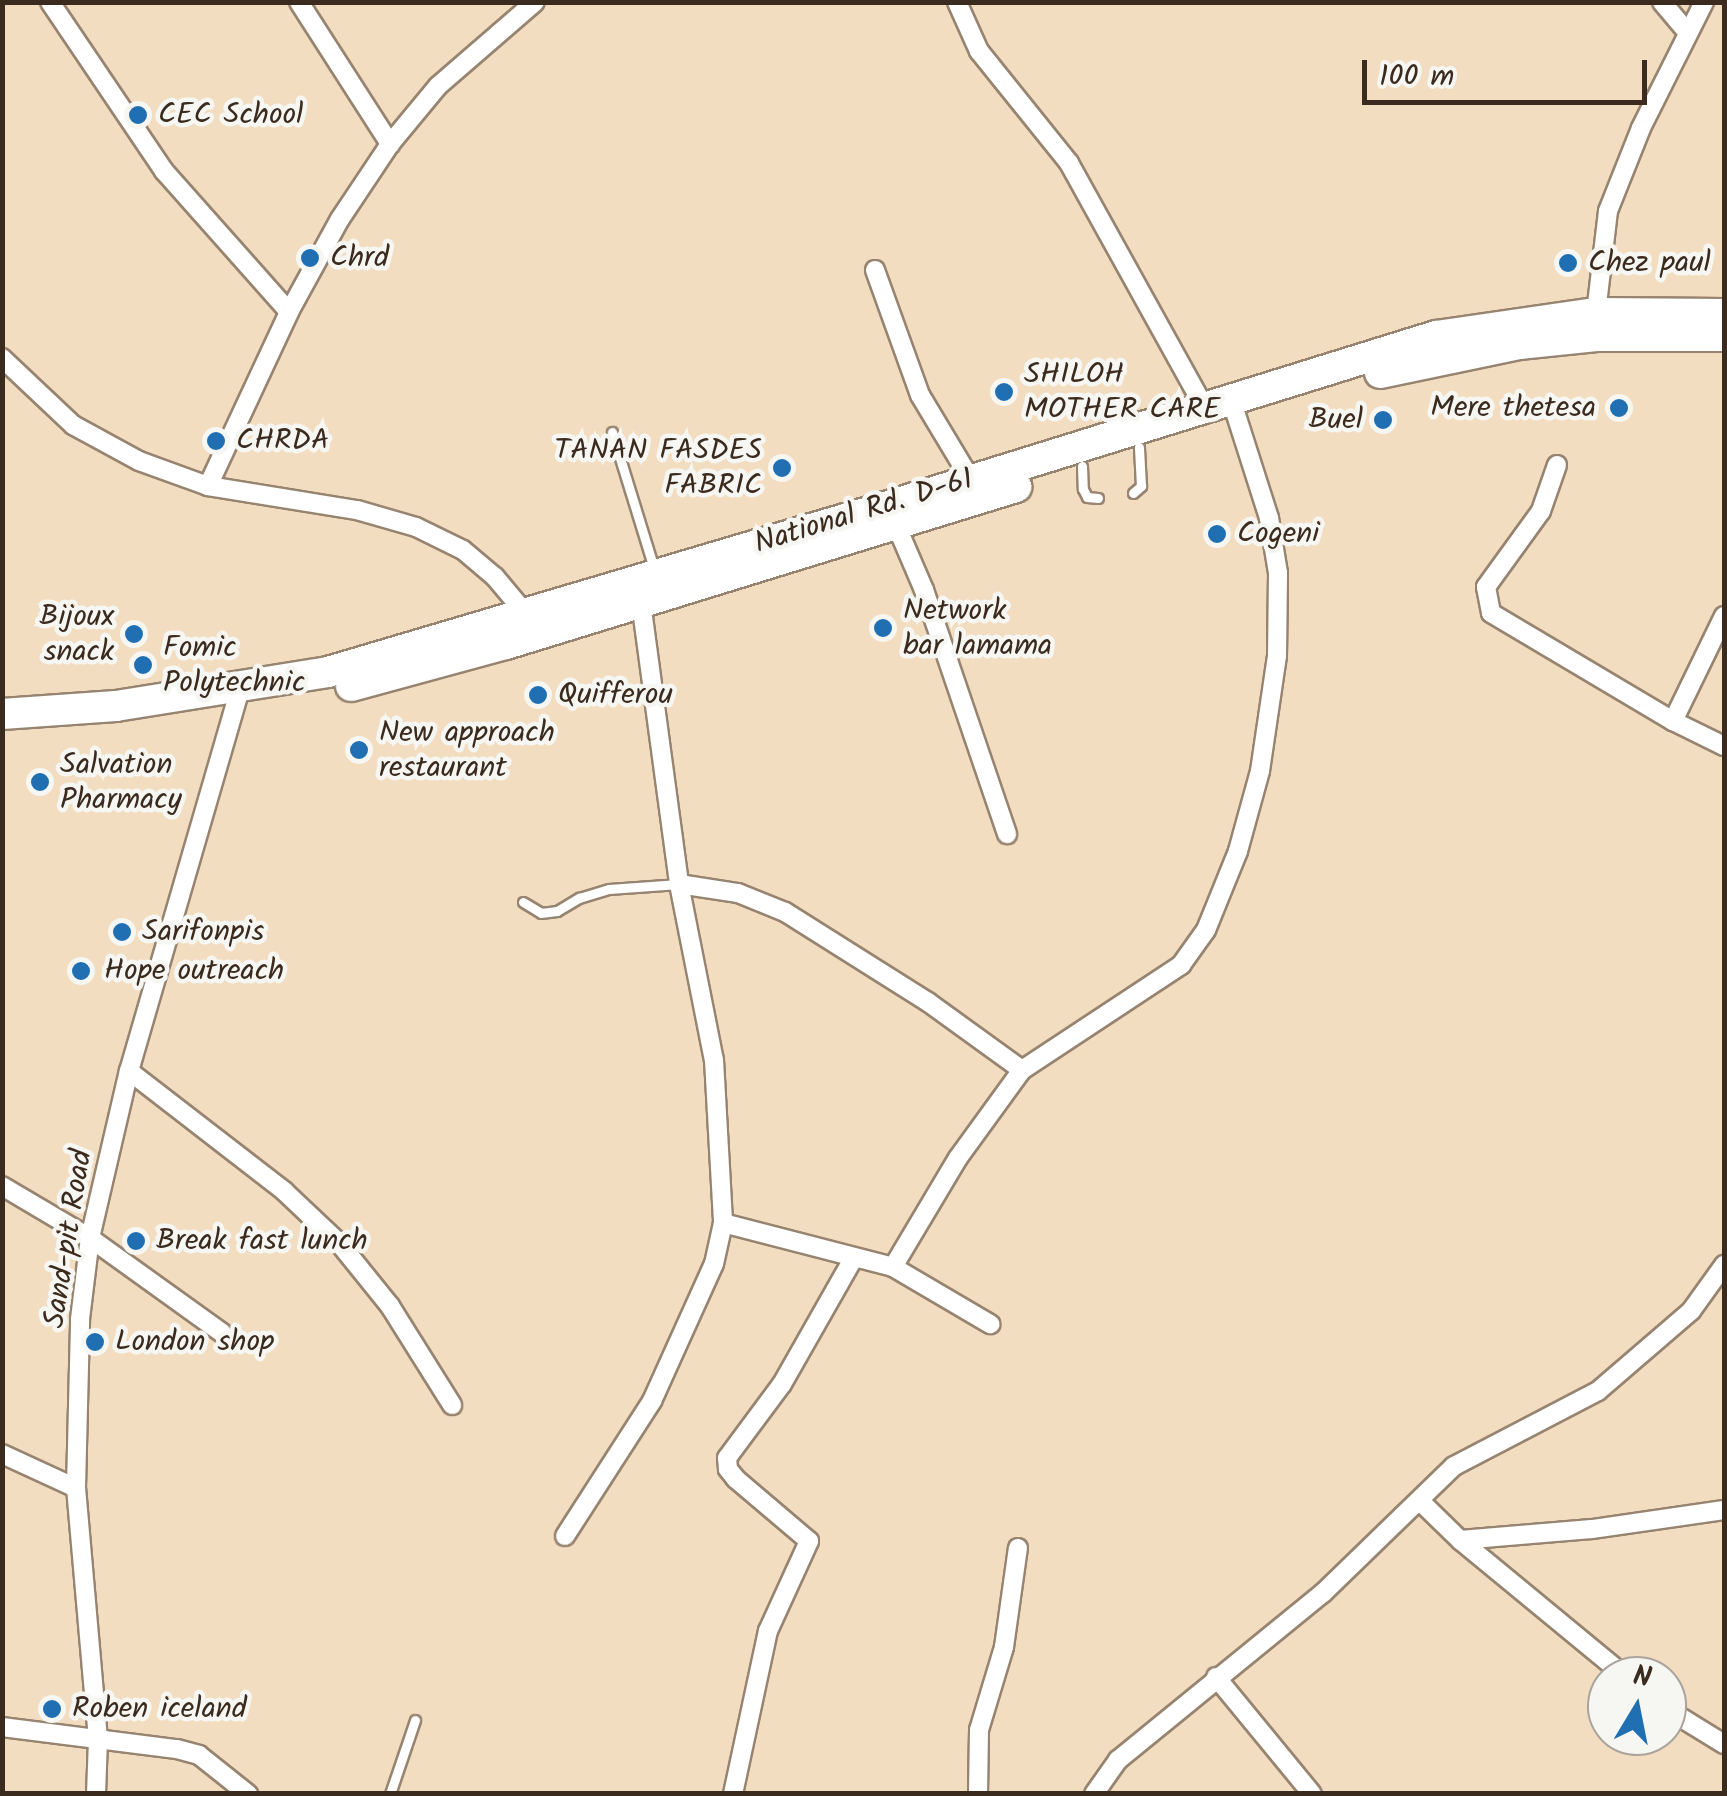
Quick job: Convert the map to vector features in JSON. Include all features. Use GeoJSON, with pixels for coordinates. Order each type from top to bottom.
{"type":"FeatureCollection","features":[{"type":"Feature","properties":{"kind":"highway","name":"National Rd. D-61"},"geometry":{"type":"LineString","coordinates":[[2,734],[342,688],[897,527],[1139,447],[1225,408],[1436,336],[1596,312],[1724,314]]}},
{"type":"Feature","properties":{"kind":"highway","name":"National Rd. D-61"},"geometry":{"type":"LineString","coordinates":[[2,714],[237,700],[971,480],[1225,408],[1443,356],[1597,336],[1724,336]]}},
{"type":"Feature","properties":{"kind":"street"},"geometry":{"type":"LineString","coordinates":[[50,2],[164,171],[288,312]]}},
{"type":"Feature","properties":{"kind":"street"},"geometry":{"type":"LineString","coordinates":[[299,2],[390,144]]}},
{"type":"Feature","properties":{"kind":"street"},"geometry":{"type":"LineString","coordinates":[[208,486],[288,312],[340,219],[390,144],[438,86],[535,2]]}},
{"type":"Feature","properties":{"kind":"street"},"geometry":{"type":"LineString","coordinates":[[893,1267],[958,1158],[1022,1070],[1181,965],[1206,930],[1238,851],[1260,771],[1276,656],[1278,574],[1269,518],[1225,408],[1070,163],[979,50],[957,2]]}},
{"type":"Feature","properties":{"kind":"street"},"geometry":{"type":"LineString","coordinates":[[1662,2],[1687,32]]}},
{"type":"Feature","properties":{"kind":"street"},"geometry":{"type":"LineString","coordinates":[[1596,312],[1608,211],[1704,2]]}},
{"type":"Feature","properties":{"kind":"street"},"geometry":{"type":"LineString","coordinates":[[875,270],[920,395],[971,480]]}},
{"type":"Feature","properties":{"kind":"street"},"geometry":{"type":"LineString","coordinates":[[2,358],[74,425],[139,461],[208,486],[357,510],[416,527],[463,550],[495,577],[526,614]]}},
{"type":"Feature","properties":{"kind":"street"},"geometry":{"type":"LineString","coordinates":[[1556,465],[1540,511],[1486,587],[1491,613],[1673,721],[1724,746]]}},
{"type":"Feature","properties":{"kind":"street"},"geometry":{"type":"LineString","coordinates":[[897,527],[924,590],[1007,834]]}},
{"type":"Feature","properties":{"kind":"street"},"geometry":{"type":"LineString","coordinates":[[566,1536],[652,1401],[714,1264],[722,1223],[714,1060],[678,884],[641,602]]}},
{"type":"Feature","properties":{"kind":"street"},"geometry":{"type":"LineString","coordinates":[[1673,721],[1724,616]]}},
{"type":"Feature","properties":{"kind":"street","name":"Sand-pit Road"},"geometry":{"type":"LineString","coordinates":[[96,1794],[98,1739],[76,1488],[80,1320],[90,1238],[129,1071],[237,700]]}},
{"type":"Feature","properties":{"kind":"street"},"geometry":{"type":"LineString","coordinates":[[678,884],[738,893],[785,912],[928,1002],[1022,1070]]}},
{"type":"Feature","properties":{"kind":"street"},"geometry":{"type":"LineString","coordinates":[[129,1071],[284,1191],[340,1244],[390,1306],[452,1405]]}},
{"type":"Feature","properties":{"kind":"street"},"geometry":{"type":"LineString","coordinates":[[2,1186],[90,1238],[222,1332]]}},
{"type":"Feature","properties":{"kind":"street"},"geometry":{"type":"LineString","coordinates":[[722,1223],[893,1267],[990,1324]]}},
{"type":"Feature","properties":{"kind":"street"},"geometry":{"type":"LineString","coordinates":[[733,1794],[768,1630],[809,1541],[736,1478],[728,1469],[727,1458],[782,1384],[853,1258]]}},
{"type":"Feature","properties":{"kind":"street"},"geometry":{"type":"LineString","coordinates":[[1094,1794],[1118,1760],[1324,1593],[1454,1466],[1598,1391],[1690,1311],[1724,1265]]}},
{"type":"Feature","properties":{"kind":"street"},"geometry":{"type":"LineString","coordinates":[[2,1454],[76,1488]]}},
{"type":"Feature","properties":{"kind":"street"},"geometry":{"type":"LineString","coordinates":[[1420,1501],[1460,1540],[1601,1656]]}},
{"type":"Feature","properties":{"kind":"street"},"geometry":{"type":"LineString","coordinates":[[1460,1540],[1592,1529],[1724,1510]]}},
{"type":"Feature","properties":{"kind":"street"},"geometry":{"type":"LineString","coordinates":[[978,1794],[979,1730],[1004,1647],[1018,1548]]}},
{"type":"Feature","properties":{"kind":"street"},"geometry":{"type":"LineString","coordinates":[[1216,1677],[1312,1794]]}},
{"type":"Feature","properties":{"kind":"street"},"geometry":{"type":"LineString","coordinates":[[1687,1721],[1724,1744]]}},
{"type":"Feature","properties":{"kind":"street"},"geometry":{"type":"LineString","coordinates":[[2,1727],[198,1755],[248,1794]]}},
{"type":"Feature","properties":{"kind":"lane"},"geometry":{"type":"LineString","coordinates":[[612,432],[656,574]]}},
{"type":"Feature","properties":{"kind":"lane"},"geometry":{"type":"LineString","coordinates":[[1133,493],[1141,486],[1139,447]]}},
{"type":"Feature","properties":{"kind":"lane"},"geometry":{"type":"LineString","coordinates":[[1082,466],[1087,497],[1098,498]]}},
{"type":"Feature","properties":{"kind":"lane"},"geometry":{"type":"LineString","coordinates":[[523,902],[541,912],[556,912],[579,898],[609,889],[678,884]]}},
{"type":"Feature","properties":{"kind":"lane"},"geometry":{"type":"LineString","coordinates":[[390,1794],[415,1720]]}},
{"type":"Feature","properties":{"kind":"place","name":"CEC School"},"geometry":{"type":"Point","coordinates":[138,115]}},
{"type":"Feature","properties":{"kind":"place","name":"Chrd"},"geometry":{"type":"Point","coordinates":[310,258]}},
{"type":"Feature","properties":{"kind":"place","name":"Chez paul"},"geometry":{"type":"Point","coordinates":[1568,263]}},
{"type":"Feature","properties":{"kind":"place","name":"SHILOH MOTHER CARE"},"geometry":{"type":"Point","coordinates":[1004,392]}},
{"type":"Feature","properties":{"kind":"place","name":"Mere thetesa"},"geometry":{"type":"Point","coordinates":[1619,408]}},
{"type":"Feature","properties":{"kind":"place","name":"Buel"},"geometry":{"type":"Point","coordinates":[1383,420]}},
{"type":"Feature","properties":{"kind":"place","name":"CHRDA"},"geometry":{"type":"Point","coordinates":[216,441]}},
{"type":"Feature","properties":{"kind":"place","name":"TANAN FASDES FABRIC"},"geometry":{"type":"Point","coordinates":[782,468]}},
{"type":"Feature","properties":{"kind":"place","name":"Cogeni"},"geometry":{"type":"Point","coordinates":[1217,534]}},
{"type":"Feature","properties":{"kind":"place","name":"Network bar lamama"},"geometry":{"type":"Point","coordinates":[883,628]}},
{"type":"Feature","properties":{"kind":"place","name":"Bijoux snack"},"geometry":{"type":"Point","coordinates":[134,634]}},
{"type":"Feature","properties":{"kind":"place","name":"Fomic Polytechnic"},"geometry":{"type":"Point","coordinates":[143,665]}},
{"type":"Feature","properties":{"kind":"place","name":"Quifferou"},"geometry":{"type":"Point","coordinates":[538,695]}},
{"type":"Feature","properties":{"kind":"place","name":"New approach restaurant"},"geometry":{"type":"Point","coordinates":[359,750]}},
{"type":"Feature","properties":{"kind":"place","name":"Salvation Pharmacy"},"geometry":{"type":"Point","coordinates":[40,782]}},
{"type":"Feature","properties":{"kind":"place","name":"Sarifonpis"},"geometry":{"type":"Point","coordinates":[122,932]}},
{"type":"Feature","properties":{"kind":"place","name":"Hope outreach"},"geometry":{"type":"Point","coordinates":[81,971]}},
{"type":"Feature","properties":{"kind":"place","name":"Break fast lunch"},"geometry":{"type":"Point","coordinates":[136,1241]}},
{"type":"Feature","properties":{"kind":"place","name":"London shop"},"geometry":{"type":"Point","coordinates":[95,1342]}},
{"type":"Feature","properties":{"kind":"place","name":"Roben iceland"},"geometry":{"type":"Point","coordinates":[52,1709]}}]}
